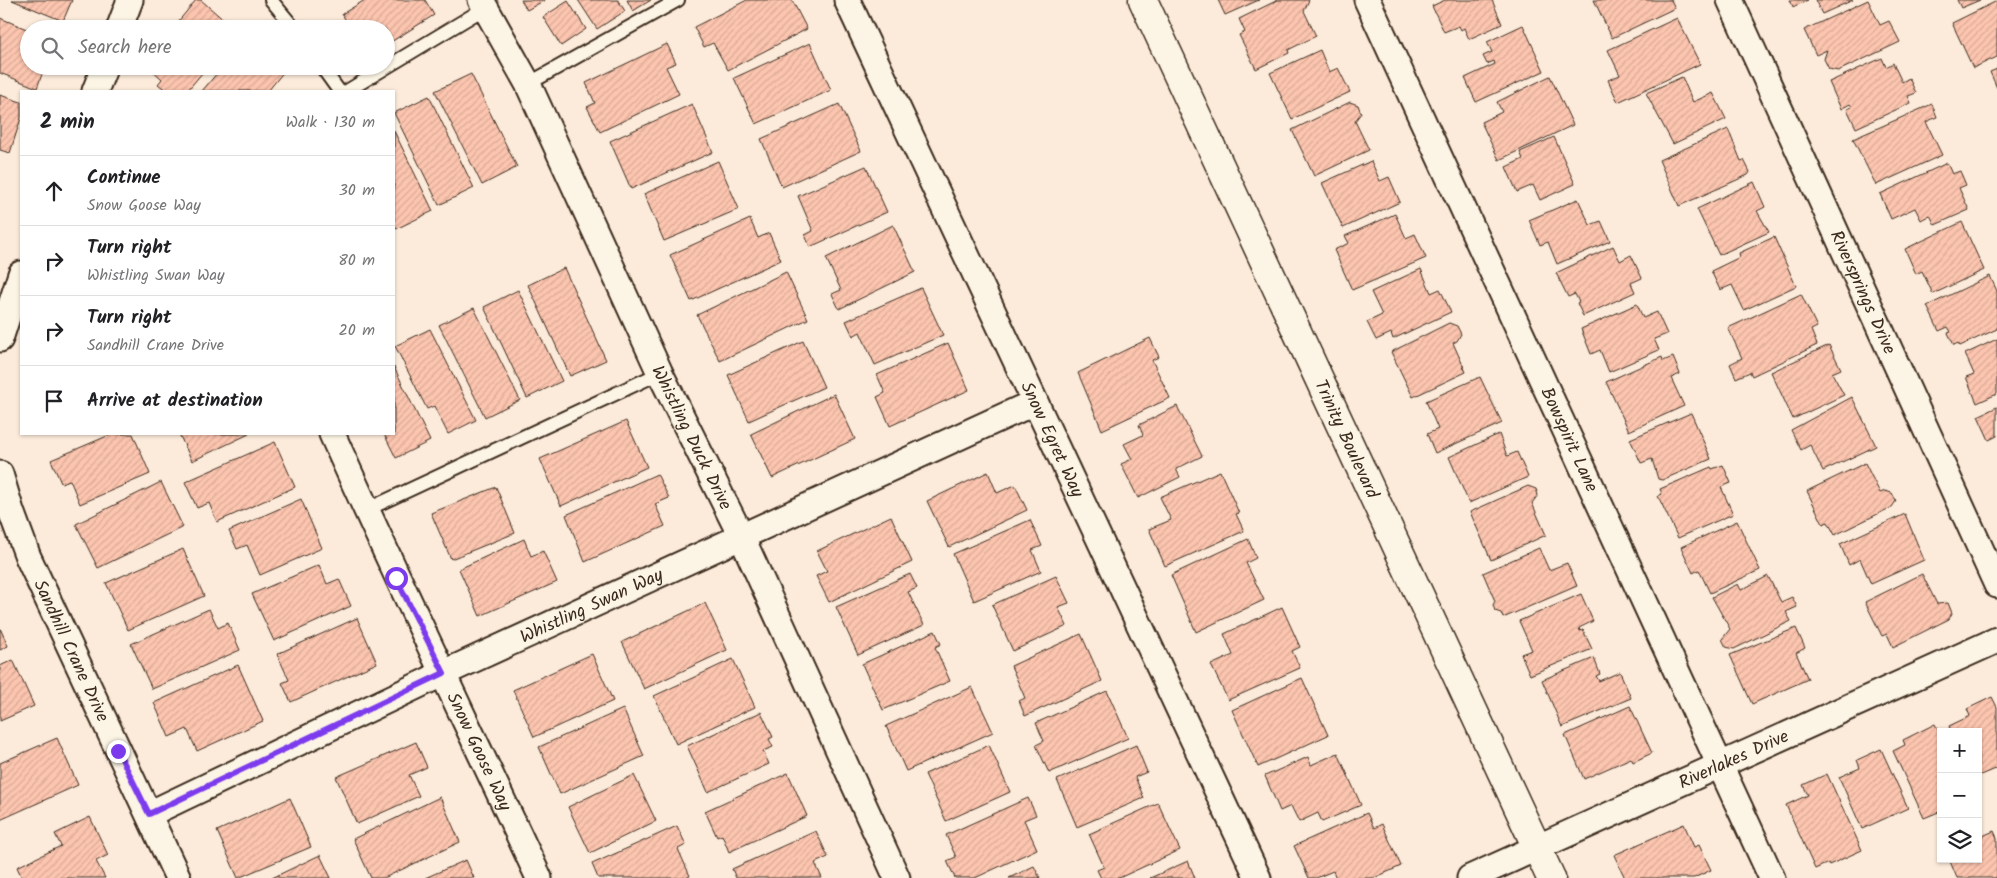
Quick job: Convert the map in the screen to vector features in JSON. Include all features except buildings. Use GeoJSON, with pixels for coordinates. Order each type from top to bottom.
{"type":"FeatureCollection","features":[{"type":"Feature","properties":{"kind":"main road","name":"Trinity Boulevard"},"geometry":{"type":"LineString","coordinates":[[1143,0],[1551,878]]}},
{"type":"Feature","properties":{"kind":"street"},"geometry":{"type":"LineString","coordinates":[[122,20],[130,0]]}},
{"type":"Feature","properties":{"kind":"street","name":"Snow Egret Way"},"geometry":{"type":"LineString","coordinates":[[847,0],[1258,878]]}},
{"type":"Feature","properties":{"kind":"street","name":"Bowspirit Lane"},"geometry":{"type":"LineString","coordinates":[[1367,0],[1718,766],[1772,878]]}},
{"type":"Feature","properties":{"kind":"street","name":"Riversprings Drive"},"geometry":{"type":"LineString","coordinates":[[1730,0],[1997,585]]}},
{"type":"Feature","properties":{"kind":"street","name":"Whistling Duck Drive"},"geometry":{"type":"LineString","coordinates":[[483,4],[528,84],[660,373],[742,538],[898,878]]}},
{"type":"Feature","properties":{"kind":"street"},"geometry":{"type":"LineString","coordinates":[[95,90],[101,75]]}},
{"type":"Feature","properties":{"kind":"street"},"geometry":{"type":"LineString","coordinates":[[0,339],[20,277]]}},
{"type":"Feature","properties":{"kind":"street","name":"Whistling Swan Way"},"geometry":{"type":"LineString","coordinates":[[149,814],[444,673],[1035,402]]}},
{"type":"Feature","properties":{"kind":"street","name":"Snow Goose Way"},"geometry":{"type":"LineString","coordinates":[[332,435],[396,578],[444,673],[538,878]]}},
{"type":"Feature","properties":{"kind":"street","name":"Sandhill Crane Drive"},"geometry":{"type":"LineString","coordinates":[[0,474],[28,557],[178,878]]}},
{"type":"Feature","properties":{"kind":"street","name":"Riverlakes Drive"},"geometry":{"type":"LineString","coordinates":[[1470,878],[1997,640]]}},
{"type":"Feature","properties":{"kind":"lane"},"geometry":{"type":"LineString","coordinates":[[271,0],[288,20]]}},
{"type":"Feature","properties":{"kind":"lane"},"geometry":{"type":"LineString","coordinates":[[528,84],[678,0]]}},
{"type":"Feature","properties":{"kind":"lane"},"geometry":{"type":"LineString","coordinates":[[395,60],[483,4]]}},
{"type":"Feature","properties":{"kind":"lane"},"geometry":{"type":"LineString","coordinates":[[328,75],[338,90]]}},
{"type":"Feature","properties":{"kind":"lane"},"geometry":{"type":"LineString","coordinates":[[349,90],[372,75]]}},
{"type":"Feature","properties":{"kind":"lane"},"geometry":{"type":"LineString","coordinates":[[366,510],[660,373]]}},
{"type":"Feature","properties":{"kind":"route"},"geometry":{"type":"LineString","coordinates":[[118,751],[149,814],[444,673],[396,578]]}}]}
